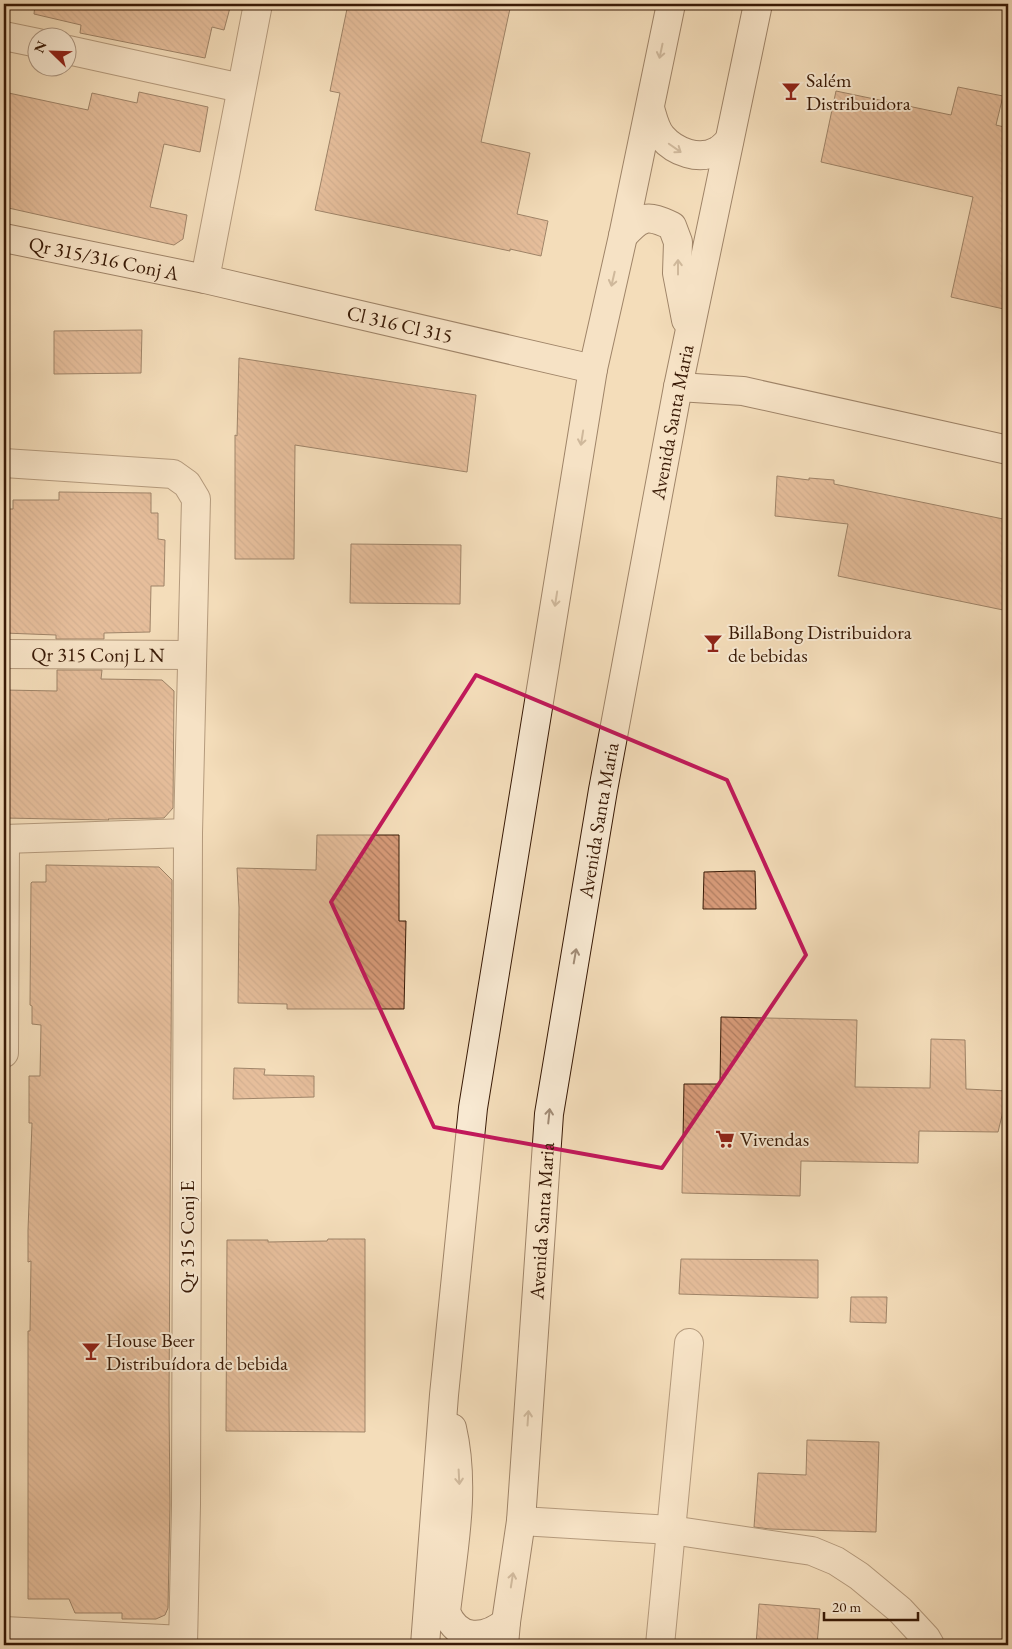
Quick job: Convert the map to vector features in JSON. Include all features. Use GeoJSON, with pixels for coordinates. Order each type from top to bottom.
{"type":"FeatureCollection","features":[{"type":"Feature","properties":{"kind":"street"},"geometry":{"type":"LineString","coordinates":[[205,280],[258,4]]}},
{"type":"Feature","properties":{"kind":"street"},"geometry":{"type":"LineString","coordinates":[[425,1645],[444,1395],[473,1108],[593,368],[623,236],[671,4]]}},
{"type":"Feature","properties":{"kind":"street","name":"Avenida Santa Maria"},"geometry":{"type":"LineString","coordinates":[[505,1633],[521,1521],[548,1114],[603,790],[678,387],[758,4]]}},
{"type":"Feature","properties":{"kind":"street"},"geometry":{"type":"LineString","coordinates":[[4,36],[28,41]]}},
{"type":"Feature","properties":{"kind":"street"},"geometry":{"type":"LineString","coordinates":[[78,52],[241,88]]}},
{"type":"Feature","properties":{"kind":"street"},"geometry":{"type":"LineString","coordinates":[[650,108],[654,124],[662,138],[683,153],[697,156],[707,155],[717,151],[729,141]]}},
{"type":"Feature","properties":{"kind":"street"},"geometry":{"type":"LineString","coordinates":[[623,236],[642,219],[656,218],[672,226],[678,242],[677,273],[689,332]]}},
{"type":"Feature","properties":{"kind":"street","name":"Qr 315/316 Conj A"},"geometry":{"type":"LineString","coordinates":[[4,238],[205,280]]}},
{"type":"Feature","properties":{"kind":"street","name":"Cl 316 Cl 315"},"geometry":{"type":"LineString","coordinates":[[205,280],[593,368]]}},
{"type":"Feature","properties":{"kind":"street"},"geometry":{"type":"LineString","coordinates":[[678,387],[743,391],[1008,450]]}},
{"type":"Feature","properties":{"kind":"street","name":"Qr 315 Conj E"},"geometry":{"type":"LineString","coordinates":[[4,463],[173,474],[187,484],[196,500],[188,833],[186,1505],[183,1643]]}},
{"type":"Feature","properties":{"kind":"street","name":"Qr 315 Conj L N"},"geometry":{"type":"LineString","coordinates":[[4,654],[192,656]]}},
{"type":"Feature","properties":{"kind":"street"},"geometry":{"type":"LineString","coordinates":[[4,1053],[5,839],[188,833]]}},
{"type":"Feature","properties":{"kind":"street"},"geometry":{"type":"LineString","coordinates":[[660,1645],[689,1343]]}},
{"type":"Feature","properties":{"kind":"street"},"geometry":{"type":"LineString","coordinates":[[444,1395],[457,1448],[460,1484],[446,1612],[450,1621],[457,1629],[467,1634],[481,1635],[495,1631],[505,1633]]}},
{"type":"Feature","properties":{"kind":"street"},"geometry":{"type":"LineString","coordinates":[[521,1521],[671,1530],[812,1551],[836,1560],[859,1576],[900,1610],[926,1638],[930,1645]]}},
{"type":"Feature","properties":{"kind":"street"},"geometry":{"type":"LineString","coordinates":[[4,1631],[183,1643]]}},
{"type":"Feature","properties":{"kind":"highlighted area"},"geometry":{"type":"Polygon","coordinates":[[[476,675],[727,780],[806,955],[662,1168],[434,1127],[331,902],[476,675]]]}},
{"type":"Feature","properties":{"kind":"building"},"geometry":{"type":"Polygon","coordinates":[[[35,4],[231,4],[224,30],[212,27],[205,58],[80,33],[81,25],[34,14],[35,4]]]}},
{"type":"Feature","properties":{"kind":"building"},"geometry":{"type":"Polygon","coordinates":[[[348,4],[511,4],[481,142],[530,153],[517,214],[548,221],[541,256],[315,210],[340,93],[330,91],[348,4]]]}},
{"type":"Feature","properties":{"kind":"building"},"geometry":{"type":"Polygon","coordinates":[[[958,87],[1003,96],[996,125],[1008,128],[1008,310],[951,297],[973,197],[821,162],[836,91],[951,115],[958,87]]]}},
{"type":"Feature","properties":{"kind":"building"},"geometry":{"type":"Polygon","coordinates":[[[4,92],[88,110],[92,93],[137,103],[139,92],[208,107],[200,152],[164,144],[150,207],[187,215],[183,239],[174,245],[4,207],[4,92]]]}},
{"type":"Feature","properties":{"kind":"building"},"geometry":{"type":"Polygon","coordinates":[[[142,330],[141,373],[54,374],[54,331],[142,330]]]}},
{"type":"Feature","properties":{"kind":"building"},"geometry":{"type":"Polygon","coordinates":[[[239,358],[476,395],[467,472],[295,445],[294,559],[235,559],[235,435],[237,436],[239,358]]]}},
{"type":"Feature","properties":{"kind":"building"},"geometry":{"type":"Polygon","coordinates":[[[777,476],[809,480],[809,478],[834,480],[834,484],[1008,520],[1008,611],[838,576],[848,524],[775,516],[777,476]]]}},
{"type":"Feature","properties":{"kind":"building"},"geometry":{"type":"Polygon","coordinates":[[[59,492],[151,493],[151,513],[158,513],[158,539],[165,540],[164,586],[151,586],[150,632],[104,633],[104,639],[56,639],[56,635],[4,633],[4,509],[13,509],[13,500],[59,500],[59,492]]]}},
{"type":"Feature","properties":{"kind":"building"},"geometry":{"type":"Polygon","coordinates":[[[351,544],[461,545],[460,604],[350,603],[351,544]]]}},
{"type":"Feature","properties":{"kind":"building"},"geometry":{"type":"Polygon","coordinates":[[[57,670],[102,670],[101,679],[162,680],[174,691],[173,808],[164,818],[109,820],[4,818],[4,690],[57,691],[57,670]]]}},
{"type":"Feature","properties":{"kind":"building"},"geometry":{"type":"Polygon","coordinates":[[[317,835],[399,835],[399,921],[406,921],[404,1009],[287,1009],[287,1004],[238,1003],[239,908],[237,868],[316,870],[317,835]]]}},
{"type":"Feature","properties":{"kind":"building"},"geometry":{"type":"Polygon","coordinates":[[[46,865],[159,867],[172,880],[168,1608],[165,1615],[156,1619],[122,1619],[122,1613],[75,1613],[69,1599],[28,1599],[28,1331],[30,1331],[31,1261],[28,1262],[28,1230],[32,1123],[29,1123],[29,1076],[40,1076],[41,1025],[32,1024],[32,1006],[30,1005],[31,883],[46,882],[46,865]]]}},
{"type":"Feature","properties":{"kind":"building"},"geometry":{"type":"Polygon","coordinates":[[[755,871],[756,909],[703,909],[704,872],[755,871]]]}},
{"type":"Feature","properties":{"kind":"building"},"geometry":{"type":"Polygon","coordinates":[[[721,1017],[857,1020],[855,1087],[930,1088],[931,1039],[965,1040],[966,1089],[1008,1091],[998,1132],[919,1131],[918,1163],[801,1161],[800,1196],[682,1193],[684,1084],[720,1084],[721,1017]]]}},
{"type":"Feature","properties":{"kind":"building"},"geometry":{"type":"Polygon","coordinates":[[[234,1068],[265,1069],[264,1075],[314,1076],[314,1097],[233,1099],[234,1068]]]}},
{"type":"Feature","properties":{"kind":"building"},"geometry":{"type":"Polygon","coordinates":[[[328,1239],[365,1239],[365,1432],[226,1431],[227,1240],[268,1240],[268,1242],[327,1241],[328,1239]]]}},
{"type":"Feature","properties":{"kind":"building"},"geometry":{"type":"Polygon","coordinates":[[[681,1259],[818,1260],[818,1298],[679,1294],[681,1259]]]}},
{"type":"Feature","properties":{"kind":"building"},"geometry":{"type":"Polygon","coordinates":[[[851,1297],[887,1297],[886,1323],[850,1322],[851,1297]]]}},
{"type":"Feature","properties":{"kind":"building"},"geometry":{"type":"Polygon","coordinates":[[[807,1440],[879,1442],[876,1532],[754,1527],[758,1473],[806,1475],[807,1440]]]}},
{"type":"Feature","properties":{"kind":"building"},"geometry":{"type":"Polygon","coordinates":[[[759,1604],[820,1609],[817,1645],[756,1645],[759,1604]]]}},
{"type":"Feature","properties":{"kind":"place","name":"Salém Distribuidora"},"geometry":{"type":"Point","coordinates":[791,91]}},
{"type":"Feature","properties":{"kind":"place","name":"BillaBong Distribuidora de bebidas"},"geometry":{"type":"Point","coordinates":[713,643]}},
{"type":"Feature","properties":{"kind":"place","name":"Vivendas"},"geometry":{"type":"Point","coordinates":[725,1139]}},
{"type":"Feature","properties":{"kind":"place","name":"House Beer Distribuídora de bebida"},"geometry":{"type":"Point","coordinates":[91,1351]}}]}
